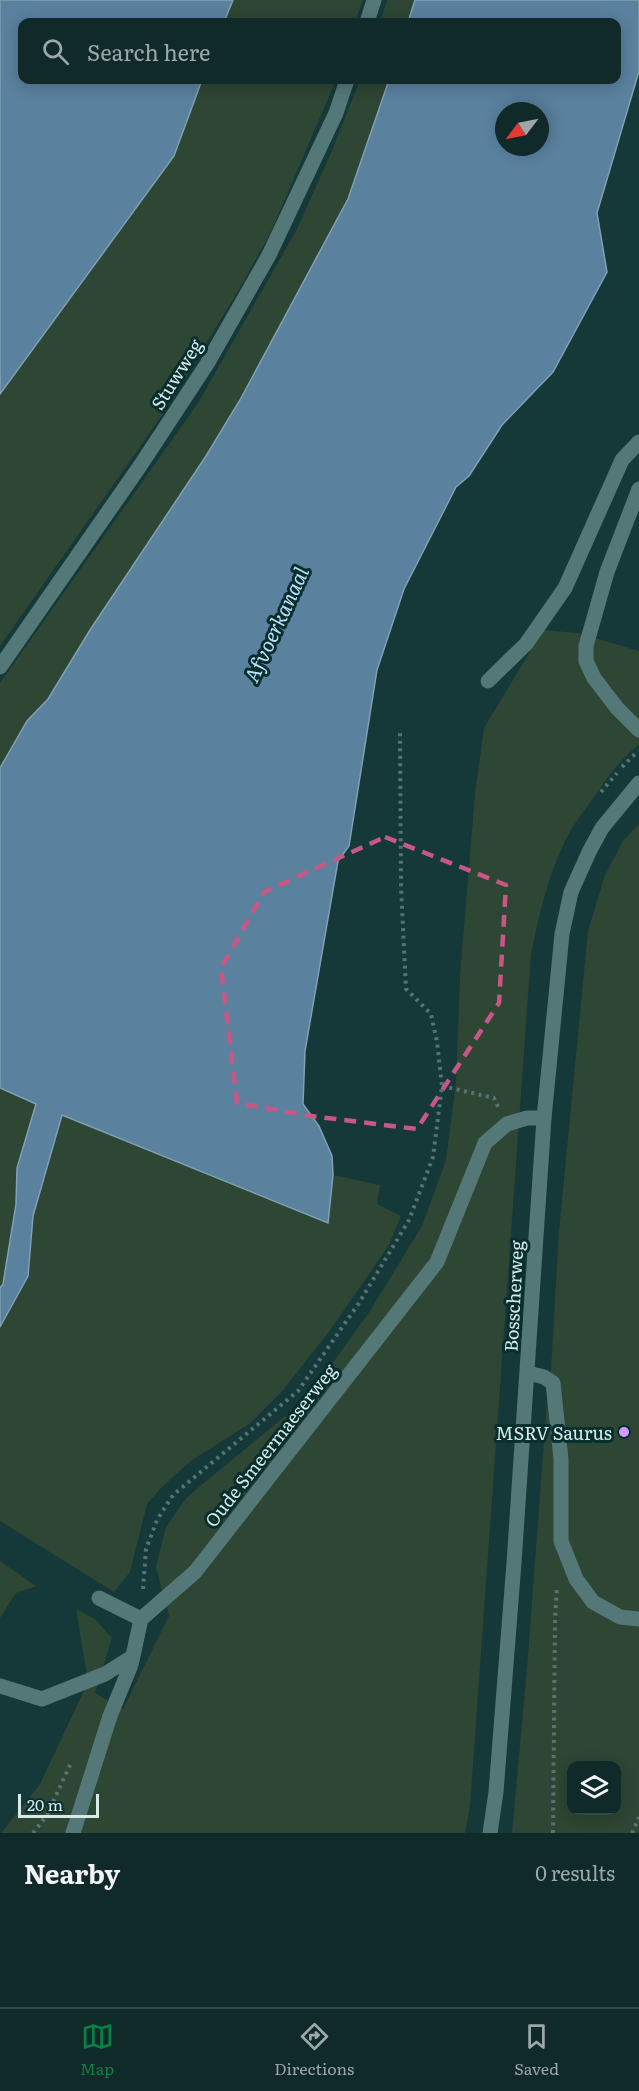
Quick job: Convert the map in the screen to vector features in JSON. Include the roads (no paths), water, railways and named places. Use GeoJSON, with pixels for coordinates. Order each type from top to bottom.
{"type":"FeatureCollection","features":[{"type":"Feature","properties":{"kind":"street"},"geometry":{"type":"LineString","coordinates":[[368,18],[374,0]]}},
{"type":"Feature","properties":{"kind":"street","name":"Stuwweg"},"geometry":{"type":"LineString","coordinates":[[0,667],[140,466],[207,364],[270,255],[336,113],[346,84]]}},
{"type":"Feature","properties":{"kind":"street"},"geometry":{"type":"LineString","coordinates":[[488,681],[526,644],[565,588],[622,460],[639,442]]}},
{"type":"Feature","properties":{"kind":"street"},"geometry":{"type":"LineString","coordinates":[[639,489],[607,572],[586,646],[586,661],[594,678],[617,708],[639,730]]}},
{"type":"Feature","properties":{"kind":"street","name":"Bosscherweg"},"geometry":{"type":"LineString","coordinates":[[490,1833],[496,1792],[528,1373],[544,1118],[562,934],[579,871],[602,828],[639,783]]}},
{"type":"Feature","properties":{"kind":"street","name":"Oude Smeermaeserweg"},"geometry":{"type":"LineString","coordinates":[[141,1619],[195,1572],[437,1262],[485,1143],[507,1124],[527,1118],[544,1118]]}},
{"type":"Feature","properties":{"kind":"street"},"geometry":{"type":"LineString","coordinates":[[528,1373],[544,1377],[553,1383],[561,1459],[561,1541],[576,1579],[593,1602],[620,1617],[639,1619]]}},
{"type":"Feature","properties":{"kind":"street"},"geometry":{"type":"LineString","coordinates":[[73,1833],[110,1716],[132,1657],[141,1619],[99,1598]]}},
{"type":"Feature","properties":{"kind":"street"},"geometry":{"type":"LineString","coordinates":[[0,1686],[42,1699],[105,1674],[132,1657]]}},
{"type":"Feature","properties":{"kind":"water"},"geometry":{"type":"Polygon","coordinates":[[[0,0],[233,0],[226,18],[18,18],[18,84],[201,84],[174,156],[0,394],[0,0]]]}},
{"type":"Feature","properties":{"kind":"water","name":"Afvoerkanaal"},"geometry":{"type":"Polygon","coordinates":[[[415,0],[639,0],[639,71],[597,213],[607,272],[553,372],[502,425],[469,476],[456,487],[404,589],[377,670],[349,846],[338,861],[305,1051],[303,1104],[319,1126],[332,1156],[333,1175],[328,1223],[62,1115],[33,1216],[28,1276],[0,1327],[0,1288],[3,1284],[16,1204],[17,1168],[36,1104],[0,1088],[0,768],[27,721],[48,699],[90,630],[206,456],[240,400],[348,199],[388,84],[621,84],[621,18],[409,18],[415,0]]]}},
{"type":"Feature","properties":{"kind":"place","name":"MSRV Saurus"},"geometry":{"type":"Point","coordinates":[624,1432]}}]}
